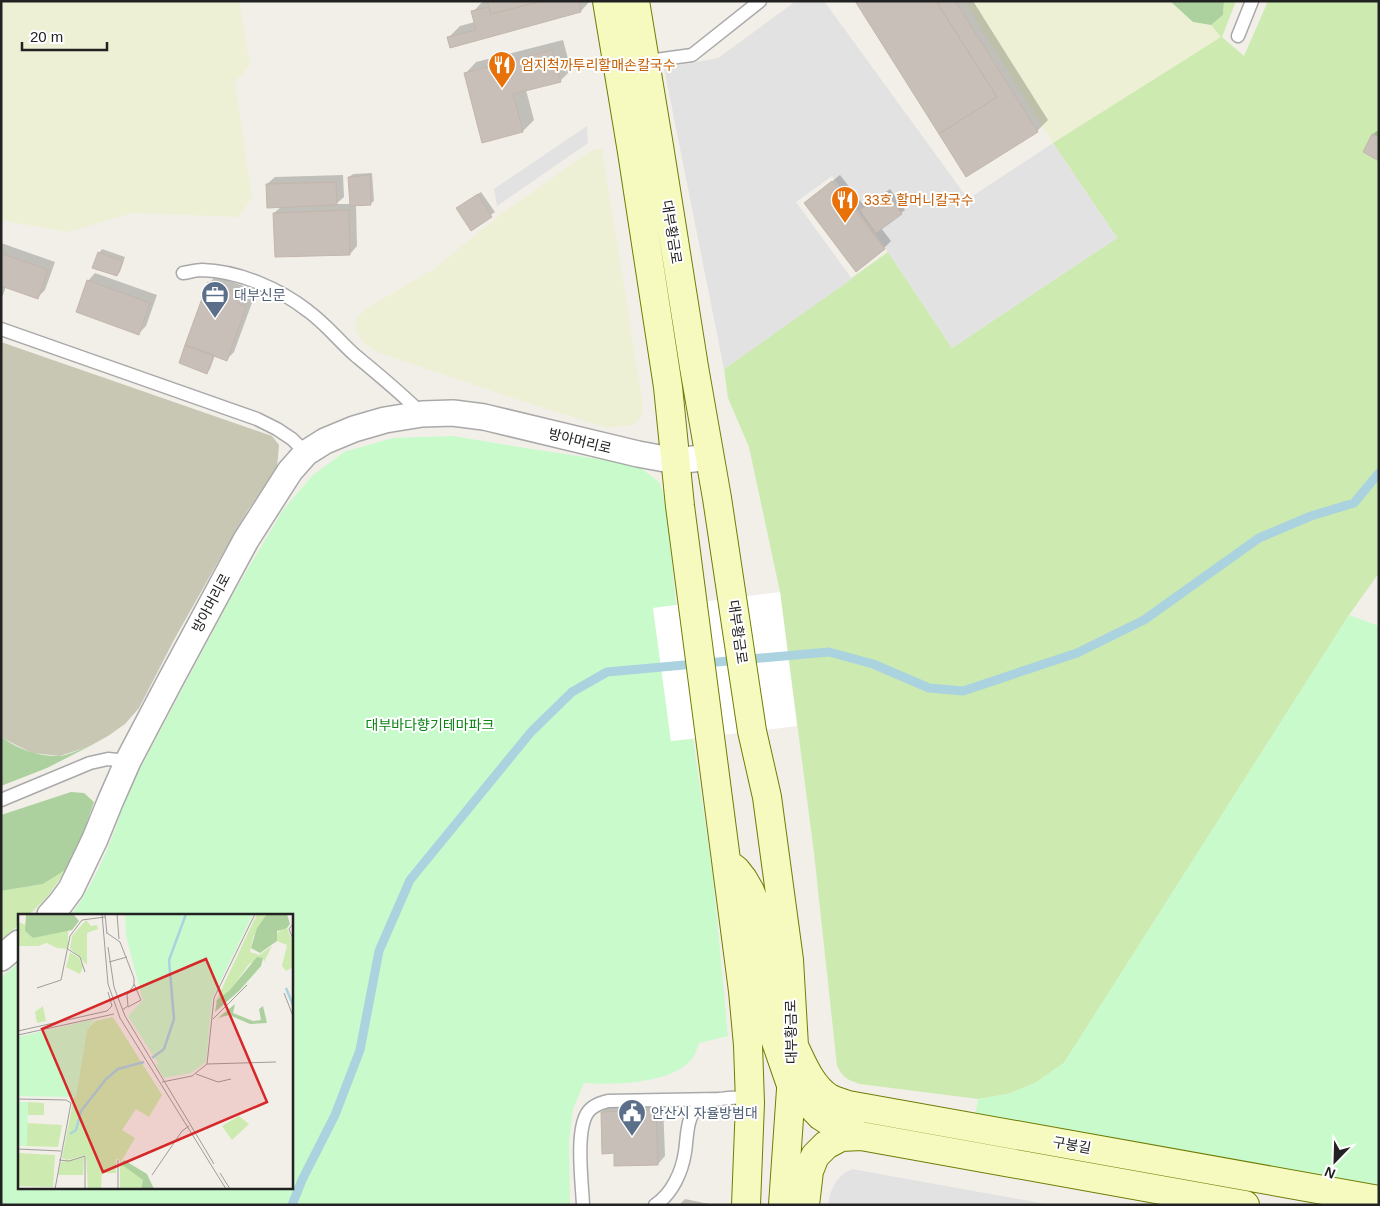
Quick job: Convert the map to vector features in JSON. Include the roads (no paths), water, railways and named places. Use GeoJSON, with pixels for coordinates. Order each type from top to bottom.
{"type":"FeatureCollection","features":[{"type":"Feature","properties":{"kind":"main road","name":"대부황금로"},"geometry":{"type":"LineString","coordinates":[[607,1],[668,387],[692,603],[743,990],[750,1097],[747,1195]]}},
{"type":"Feature","properties":{"kind":"main road","name":"대부황금로"},"geometry":{"type":"LineString","coordinates":[[634,1],[733,598],[752,731],[767,797],[790,960],[794,1046],[783,1205]]}},
{"type":"Feature","properties":{"kind":"main road"},"geometry":{"type":"LineString","coordinates":[[727,863],[743,879],[755,904],[772,1030],[791,1085],[821,1116],[838,1127],[861,1136]]}},
{"type":"Feature","properties":{"kind":"main road","name":"구봉길"},"geometry":{"type":"LineString","coordinates":[[794,1046],[816,1087],[830,1098],[848,1105],[1379,1200]]}},
{"type":"Feature","properties":{"kind":"main road"},"geometry":{"type":"LineString","coordinates":[[747,1195],[754,1158],[760,1142],[774,1132],[788,1124],[821,1116],[852,1111],[875,1110]]}},
{"type":"Feature","properties":{"kind":"main road","name":"구봉길"},"geometry":{"type":"LineString","coordinates":[[805,1205],[809,1171],[815,1156],[826,1145],[840,1137],[861,1136],[1245,1205]]}},
{"type":"Feature","properties":{"kind":"street","name":"방아머리로"},"geometry":{"type":"LineString","coordinates":[[51,914],[71,889],[95,840],[128,761],[246,540],[284,479],[306,453],[325,441],[354,429],[385,420],[422,414],[453,413],[484,418],[676,461],[710,457]]}},
{"type":"Feature","properties":{"kind":"street"},"geometry":{"type":"LineString","coordinates":[[1,958],[18,944]]}},
{"type":"Feature","properties":{"kind":"lane"},"geometry":{"type":"LineString","coordinates":[[618,66],[692,55],[760,1]]}},
{"type":"Feature","properties":{"kind":"lane"},"geometry":{"type":"LineString","coordinates":[[1238,36],[1252,1]]}},
{"type":"Feature","properties":{"kind":"lane"},"geometry":{"type":"LineString","coordinates":[[184,272],[201,270],[224,272],[282,293],[309,311],[422,414]]}},
{"type":"Feature","properties":{"kind":"lane"},"geometry":{"type":"LineString","coordinates":[[1,329],[257,419],[292,439],[306,453]]}},
{"type":"Feature","properties":{"kind":"lane"},"geometry":{"type":"LineString","coordinates":[[1,800],[90,763],[108,759],[128,761]]}},
{"type":"Feature","properties":{"kind":"lane"},"geometry":{"type":"LineString","coordinates":[[583,1205],[580,1138],[583,1122],[588,1112],[598,1104],[608,1101],[750,1097]]}},
{"type":"Feature","properties":{"kind":"lane"},"geometry":{"type":"LineString","coordinates":[[655,1205],[672,1189],[679,1174],[685,1153],[689,1120],[696,1108],[706,1102],[719,1099]]}},
{"type":"Feature","properties":{"kind":"waterway"},"geometry":{"type":"LineString","coordinates":[[292,1205],[302,1180],[335,1115],[360,1050],[379,951],[410,880],[531,732],[572,692],[607,672],[829,652],[873,664],[929,688],[963,691],[1077,653],[1144,620],[1259,538],[1311,516],[1354,503],[1379,473]]}},
{"type":"Feature","properties":{"kind":"place","name":"엄지척까투리할매손칼국수"},"geometry":{"type":"Point","coordinates":[502,89]}},
{"type":"Feature","properties":{"kind":"place","name":"33호 할머니칼국수"},"geometry":{"type":"Point","coordinates":[845,224]}},
{"type":"Feature","properties":{"kind":"place","name":"대부신문"},"geometry":{"type":"Point","coordinates":[215,319]}},
{"type":"Feature","properties":{"kind":"place","name":"안산시 자율방범대"},"geometry":{"type":"Point","coordinates":[632,1137]}},
{"type":"Feature","properties":{"kind":"park label","name":"대부바다향기테마파크"},"geometry":{"type":"Point","coordinates":[430,725]}}]}
